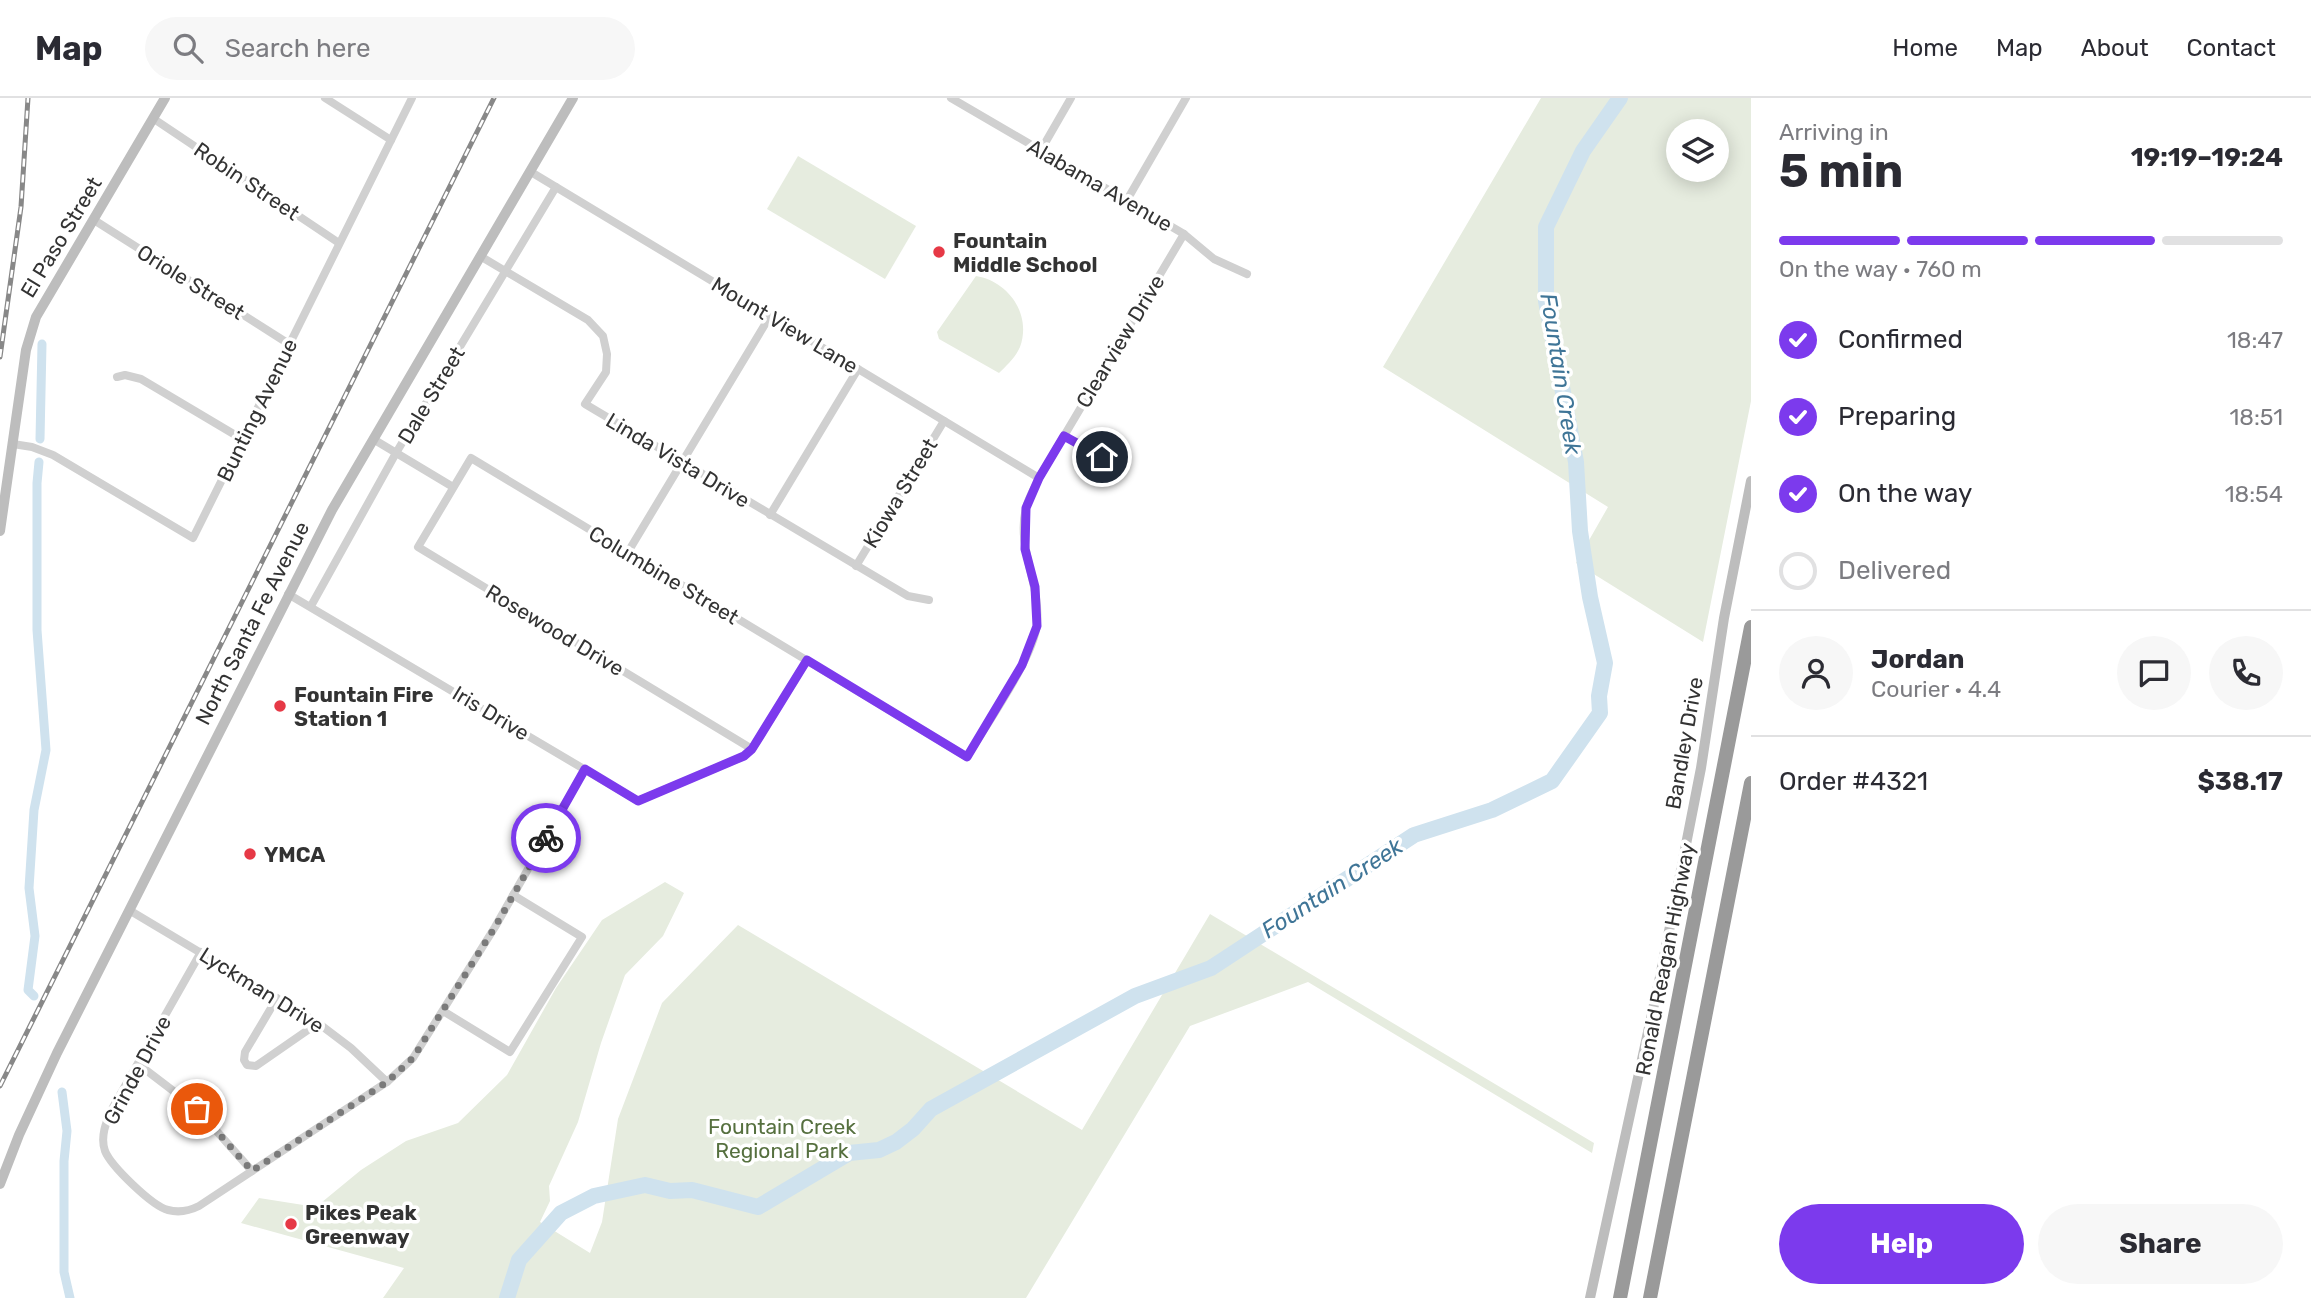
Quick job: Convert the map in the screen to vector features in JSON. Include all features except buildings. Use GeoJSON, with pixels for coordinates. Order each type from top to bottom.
{"type":"FeatureCollection","features":[{"type":"Feature","properties":{"kind":"highway","name":"Ronald Reagan Highway"},"geometry":{"type":"LineString","coordinates":[[1620,1298],[1751,627]]}},
{"type":"Feature","properties":{"kind":"highway"},"geometry":{"type":"LineString","coordinates":[[1650,1298],[1751,783]]}},
{"type":"Feature","properties":{"kind":"main road","name":"El Paso Street"},"geometry":{"type":"LineString","coordinates":[[0,531],[26,350],[36,317],[165,98]]}},
{"type":"Feature","properties":{"kind":"main road","name":"North Santa Fe Avenue"},"geometry":{"type":"LineString","coordinates":[[0,1184],[19,1135],[57,1053],[332,510],[573,98]]}},
{"type":"Feature","properties":{"kind":"main road","name":"Bandley Drive"},"geometry":{"type":"LineString","coordinates":[[1590,1298],[1660,977],[1701,768],[1724,618],[1751,481]]}},
{"type":"Feature","properties":{"kind":"main road"},"geometry":{"type":"LineString","coordinates":[[0,1164],[8,1147],[19,1135]]}},
{"type":"Feature","properties":{"kind":"street"},"geometry":{"type":"LineString","coordinates":[[325,98],[391,141]]}},
{"type":"Feature","properties":{"kind":"street","name":"Bunting Avenue"},"geometry":{"type":"LineString","coordinates":[[13,444],[32,447],[53,455],[193,538],[412,98]]}},
{"type":"Feature","properties":{"kind":"street"},"geometry":{"type":"LineString","coordinates":[[1041,150],[1071,98]]}},
{"type":"Feature","properties":{"kind":"street"},"geometry":{"type":"LineString","coordinates":[[1127,200],[1186,98]]}},
{"type":"Feature","properties":{"kind":"street","name":"Alabama Avenue"},"geometry":{"type":"LineString","coordinates":[[955,99],[1184,234],[1214,259],[1247,274]]}},
{"type":"Feature","properties":{"kind":"street","name":"Robin Street"},"geometry":{"type":"LineString","coordinates":[[154,119],[340,243]]}},
{"type":"Feature","properties":{"kind":"street","name":"Mount View Lane"},"geometry":{"type":"LineString","coordinates":[[531,172],[1039,478]]}},
{"type":"Feature","properties":{"kind":"street","name":"Dale Street"},"geometry":{"type":"LineString","coordinates":[[312,606],[396,453],[556,187]]}},
{"type":"Feature","properties":{"kind":"street","name":"Oriole Street"},"geometry":{"type":"LineString","coordinates":[[94,220],[289,344]]}},
{"type":"Feature","properties":{"kind":"street","name":"Clearview Drive"},"geometry":{"type":"LineString","coordinates":[[967,757],[1022,665],[1037,626],[1035,587],[1025,549],[1026,508],[1039,478],[1184,234]]}},
{"type":"Feature","properties":{"kind":"street","name":"Linda Vista Drive"},"geometry":{"type":"LineString","coordinates":[[480,256],[588,320],[603,336],[607,354],[606,372],[585,404],[908,596],[929,600]]}},
{"type":"Feature","properties":{"kind":"street"},"geometry":{"type":"LineString","coordinates":[[628,552],[770,316]]}},
{"type":"Feature","properties":{"kind":"street"},"geometry":{"type":"LineString","coordinates":[[770,514],[858,369]]}},
{"type":"Feature","properties":{"kind":"street"},"geometry":{"type":"LineString","coordinates":[[117,377],[125,375],[141,379],[242,439]]}},
{"type":"Feature","properties":{"kind":"street","name":"Kiowa Street"},"geometry":{"type":"LineString","coordinates":[[856,566],[944,421]]}},
{"type":"Feature","properties":{"kind":"street"},"geometry":{"type":"LineString","coordinates":[[1064,436],[1102,457]]}},
{"type":"Feature","properties":{"kind":"street"},"geometry":{"type":"LineString","coordinates":[[373,439],[453,487]]}},
{"type":"Feature","properties":{"kind":"street","name":"Columbine Street"},"geometry":{"type":"LineString","coordinates":[[453,487],[471,458],[967,757]]}},
{"type":"Feature","properties":{"kind":"street","name":"Rosewood Drive"},"geometry":{"type":"LineString","coordinates":[[453,487],[418,547],[752,749]]}},
{"type":"Feature","properties":{"kind":"street","name":"Iris Drive"},"geometry":{"type":"LineString","coordinates":[[288,594],[585,769]]}},
{"type":"Feature","properties":{"kind":"street"},"geometry":{"type":"LineString","coordinates":[[585,769],[638,801],[744,756],[752,749],[807,660]]}},
{"type":"Feature","properties":{"kind":"street","name":"Grinde Drive"},"geometry":{"type":"LineString","coordinates":[[201,952],[108,1119],[104,1144],[109,1159],[148,1197],[167,1210],[192,1210],[387,1082],[413,1058],[513,895],[585,769]]}},
{"type":"Feature","properties":{"kind":"street"},"geometry":{"type":"LineString","coordinates":[[443,1011],[510,1052],[582,937],[513,895]]}},
{"type":"Feature","properties":{"kind":"street","name":"Lyckman Drive"},"geometry":{"type":"LineString","coordinates":[[129,910],[318,1023],[351,1048],[387,1082]]}},
{"type":"Feature","properties":{"kind":"street"},"geometry":{"type":"LineString","coordinates":[[277,998],[245,1052],[244,1060],[247,1065],[256,1066],[318,1023]]}},
{"type":"Feature","properties":{"kind":"street"},"geometry":{"type":"LineString","coordinates":[[138,1064],[197,1109],[252,1171]]}},
{"type":"Feature","properties":{"kind":"green space"},"geometry":{"type":"Polygon","coordinates":[[[1541,98],[1751,98],[1751,401],[1703,642],[1576,563],[1608,507],[1383,367],[1541,98]]]}},
{"type":"Feature","properties":{"kind":"green space"},"geometry":{"type":"Polygon","coordinates":[[[798,156],[916,226],[885,279],[767,209],[798,156]]]}},
{"type":"Feature","properties":{"kind":"green space"},"geometry":{"type":"Polygon","coordinates":[[[976,276],[988,279],[1007,292],[1020,311],[1023,323],[1020,347],[999,373],[939,339],[937,332],[976,276]]]}},
{"type":"Feature","properties":{"kind":"green space","name":"Fountain Creek Regional Park"},"geometry":{"type":"Polygon","coordinates":[[[665,882],[684,893],[663,936],[625,975],[601,1043],[578,1122],[549,1186],[550,1201],[540,1222],[590,1253],[602,1222],[618,1119],[662,1003],[738,925],[1082,1130],[1210,914],[1594,1143],[1592,1153],[1308,982],[1190,1026],[1026,1298],[383,1298],[404,1268],[241,1223],[259,1198],[316,1207],[361,1170],[406,1141],[458,1123],[507,1075],[556,988],[602,920],[665,882]]]}},
{"type":"Feature","properties":{"kind":"waterway","name":"Fountain Creek"},"geometry":{"type":"LineString","coordinates":[[507,1298],[519,1260],[561,1213],[594,1196],[645,1185],[670,1191],[692,1190],[758,1207],[849,1153],[879,1150],[896,1142],[913,1129],[931,1109],[1135,996],[1211,968],[1414,835],[1492,810],[1552,781],[1600,713],[1599,696],[1605,663],[1590,597],[1580,531],[1576,462],[1546,301],[1546,227],[1583,151],[1620,98]]}},
{"type":"Feature","properties":{"kind":"waterway"},"geometry":{"type":"LineString","coordinates":[[40,439],[42,344]]}},
{"type":"Feature","properties":{"kind":"waterway"},"geometry":{"type":"LineString","coordinates":[[34,996],[28,990],[35,936],[29,888],[34,810],[46,750],[37,630],[39,462]]}},
{"type":"Feature","properties":{"kind":"waterway"},"geometry":{"type":"LineString","coordinates":[[62,1092],[67,1131],[64,1161],[64,1272],[70,1298]]}},
{"type":"Feature","properties":{"kind":"railway"},"geometry":{"type":"LineString","coordinates":[[0,357],[21,207],[28,98]]}},
{"type":"Feature","properties":{"kind":"railway"},"geometry":{"type":"LineString","coordinates":[[0,1086],[494,98]]}},
{"type":"Feature","properties":{"kind":"way so far"},"geometry":{"type":"LineString","coordinates":[[197,1109],[252,1171],[387,1082],[413,1058],[495,927],[546,838]]}},
{"type":"Feature","properties":{"kind":"place","name":"Fountain Middle School"},"geometry":{"type":"Point","coordinates":[939,252]}},
{"type":"Feature","properties":{"kind":"place","name":"Fountain Fire Station 1"},"geometry":{"type":"Point","coordinates":[280,706]}},
{"type":"Feature","properties":{"kind":"place","name":"YMCA"},"geometry":{"type":"Point","coordinates":[250,854]}},
{"type":"Feature","properties":{"kind":"place","name":"Pikes Peak Greenway"},"geometry":{"type":"Point","coordinates":[291,1224]}},
{"type":"Feature","properties":{"kind":"route"},"geometry":{"type":"LineString","coordinates":[[546,838],[585,769],[638,801],[744,756],[752,749],[807,660],[967,757],[1022,665],[1037,626],[1035,587],[1025,549],[1026,508],[1039,478],[1064,436],[1102,457]]}}]}
